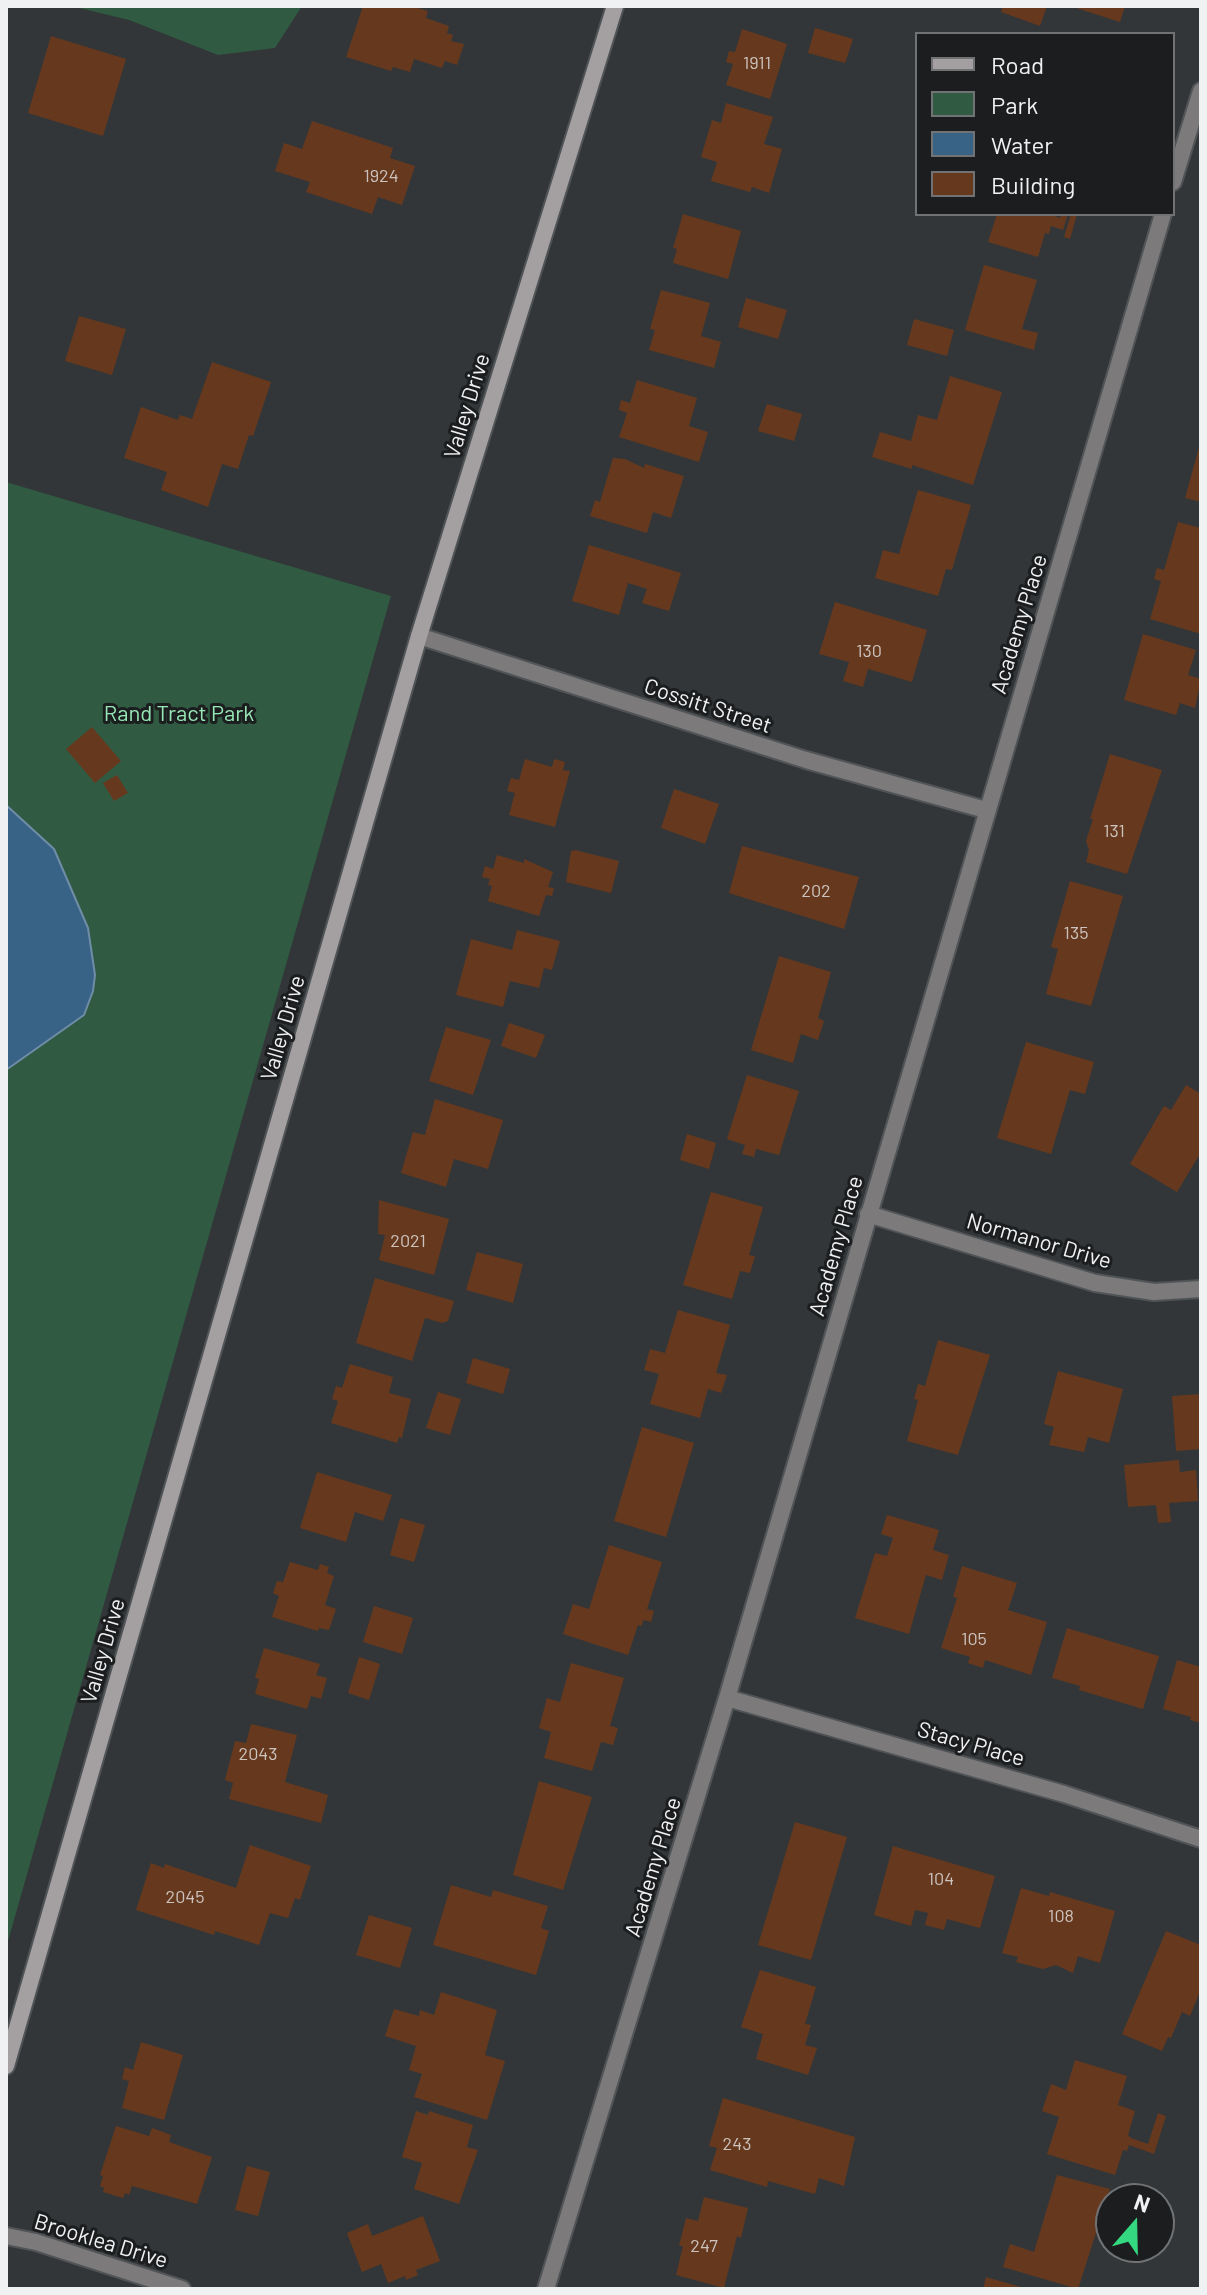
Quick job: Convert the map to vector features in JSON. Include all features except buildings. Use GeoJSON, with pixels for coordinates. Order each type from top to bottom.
{"type":"FeatureCollection","features":[{"type":"Feature","properties":{"kind":"main road","name":"Valley Drive"},"geometry":{"type":"LineString","coordinates":[[6,2066],[419,636],[615,6]]}},
{"type":"Feature","properties":{"kind":"street"},"geometry":{"type":"LineString","coordinates":[[1175,176],[1201,91]]}},
{"type":"Feature","properties":{"kind":"street","name":"Academy Place"},"geometry":{"type":"LineString","coordinates":[[546,2289],[727,1698],[1162,216]]}},
{"type":"Feature","properties":{"kind":"street","name":"Cossitt Street"},"geometry":{"type":"LineString","coordinates":[[419,636],[806,760],[986,810]]}},
{"type":"Feature","properties":{"kind":"street","name":"Normanor Drive"},"geometry":{"type":"LineString","coordinates":[[868,1214],[1095,1283],[1154,1292],[1201,1289]]}},
{"type":"Feature","properties":{"kind":"street","name":"Stacy Place"},"geometry":{"type":"LineString","coordinates":[[727,1698],[1064,1794],[1201,1839]]}},
{"type":"Feature","properties":{"kind":"street","name":"Brooklea Drive"},"geometry":{"type":"LineString","coordinates":[[6,2236],[36,2242],[182,2289]]}},
{"type":"Feature","properties":{"kind":"green space"},"geometry":{"type":"Polygon","coordinates":[[[71,6],[302,6],[275,48],[218,55],[129,20],[71,6]]]}},
{"type":"Feature","properties":{"kind":"green space","name":"Rand Tract Park"},"geometry":{"type":"Polygon","coordinates":[[[6,482],[391,596],[6,1948],[6,482]]]}},
{"type":"Feature","properties":{"kind":"water"},"geometry":{"type":"Polygon","coordinates":[[[6,805],[54,849],[88,928],[95,975],[84,1015],[6,1070],[6,805]]]}}]}
